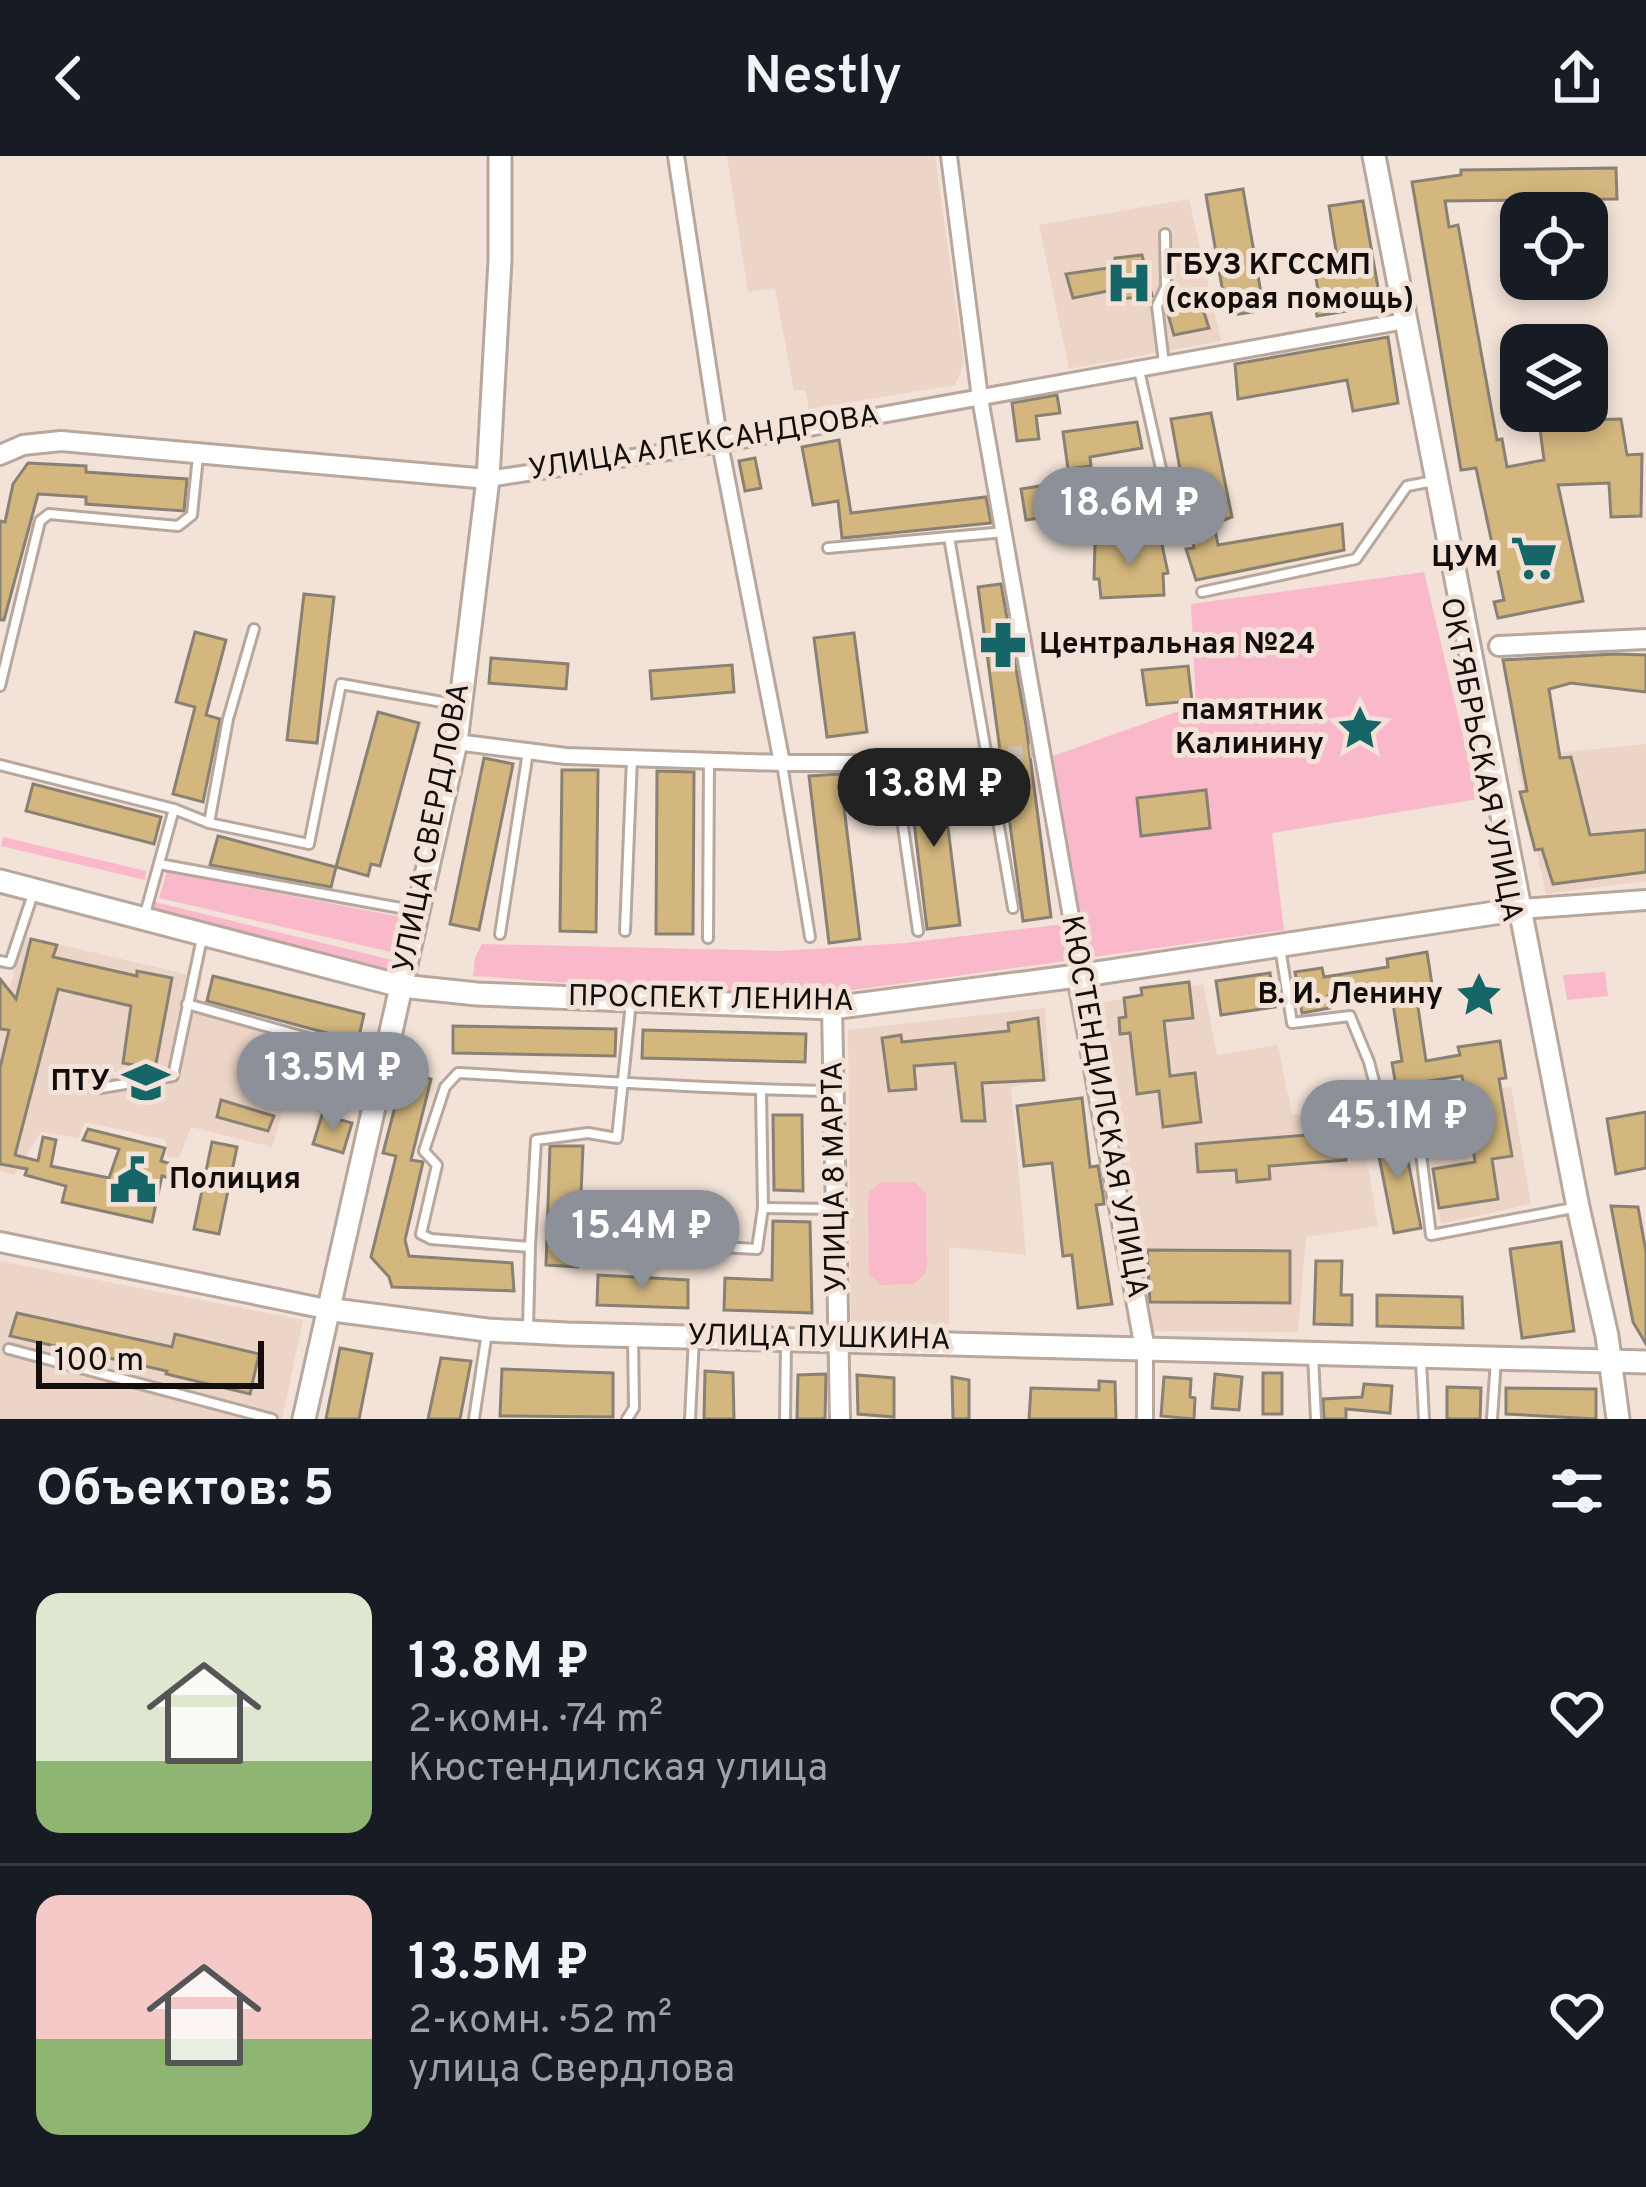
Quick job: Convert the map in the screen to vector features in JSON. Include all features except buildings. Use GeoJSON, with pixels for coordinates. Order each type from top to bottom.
{"type":"FeatureCollection","features":[{"type":"Feature","properties":{"kind":"main road","name":"УЛИЦА СВЕРДЛОВА"},"geometry":{"type":"LineString","coordinates":[[304,1419],[456,742],[488,479],[500,260],[500,156]]}},
{"type":"Feature","properties":{"kind":"main road","name":"ОКТЯБРЬСКАЯ УЛИЦА"},"geometry":{"type":"LineString","coordinates":[[1362,156],[1400,322],[1593,1307],[1611,1361]]}},
{"type":"Feature","properties":{"kind":"main road","name":"ОКТЯБРЬСКАЯ УЛИЦА"},"geometry":{"type":"LineString","coordinates":[[1374,156],[1400,322]]}},
{"type":"Feature","properties":{"kind":"main road","name":"ПРОСПЕКТ ЛЕНИНА"},"geometry":{"type":"LineString","coordinates":[[0,880],[401,986],[477,994],[832,1008],[1515,910]]}},
{"type":"Feature","properties":{"kind":"main road","name":"ОКТЯБРЬСКАЯ УЛИЦА"},"geometry":{"type":"LineString","coordinates":[[1574,1208],[1607,1336],[1618,1419]]}},
{"type":"Feature","properties":{"kind":"main road","name":"УЛИЦА ПУШКИНА"},"geometry":{"type":"LineString","coordinates":[[326,1309],[488,1330],[1646,1362]]}},
{"type":"Feature","properties":{"kind":"street"},"geometry":{"type":"LineString","coordinates":[[676,156],[720,445],[782,763]]}},
{"type":"Feature","properties":{"kind":"street","name":"КЮСТЕНДИЛСКАЯ УЛИЦА"},"geometry":{"type":"LineString","coordinates":[[949,156],[980,398],[1145,1348],[1145,1419]]}},
{"type":"Feature","properties":{"kind":"street","name":"УЛИЦА АЛЕКСАНДРОВА"},"geometry":{"type":"LineString","coordinates":[[0,455],[42,441],[488,479],[720,445],[1400,322]]}},
{"type":"Feature","properties":{"kind":"street"},"geometry":{"type":"LineString","coordinates":[[1499,646],[1646,639]]}},
{"type":"Feature","properties":{"kind":"street"},"geometry":{"type":"LineString","coordinates":[[456,742],[529,751],[782,763],[988,757]]}},
{"type":"Feature","properties":{"kind":"street","name":"ПРОСПЕКТ ЛЕНИНА"},"geometry":{"type":"LineString","coordinates":[[1515,910],[1646,900]]}},
{"type":"Feature","properties":{"kind":"street","name":"УЛИЦА 8 МАРТА"},"geometry":{"type":"LineString","coordinates":[[832,1008],[840,1419]]}},
{"type":"Feature","properties":{"kind":"street","name":"УЛИЦА ПУШКИНА"},"geometry":{"type":"LineString","coordinates":[[0,1242],[326,1309]]}},
{"type":"Feature","properties":{"kind":"lane"},"geometry":{"type":"LineString","coordinates":[[1164,364],[1157,306],[1166,287],[1165,234]]}},
{"type":"Feature","properties":{"kind":"lane"},"geometry":{"type":"LineString","coordinates":[[1139,369],[1174,527]]}},
{"type":"Feature","properties":{"kind":"lane"},"geometry":{"type":"LineString","coordinates":[[0,686],[40,521],[49,514],[178,526],[192,515],[198,452]]}},
{"type":"Feature","properties":{"kind":"lane"},"geometry":{"type":"LineString","coordinates":[[1202,592],[1356,559],[1407,486],[1431,482]]}},
{"type":"Feature","properties":{"kind":"lane"},"geometry":{"type":"LineString","coordinates":[[828,548],[1006,531]]}},
{"type":"Feature","properties":{"kind":"lane"},"geometry":{"type":"LineString","coordinates":[[950,537],[1013,908]]}},
{"type":"Feature","properties":{"kind":"lane"},"geometry":{"type":"LineString","coordinates":[[209,823],[228,719],[254,629]]}},
{"type":"Feature","properties":{"kind":"lane"},"geometry":{"type":"LineString","coordinates":[[0,765],[174,809],[209,823],[310,844],[341,684],[460,706]]}},
{"type":"Feature","properties":{"kind":"lane"},"geometry":{"type":"LineString","coordinates":[[500,934],[529,751]]}},
{"type":"Feature","properties":{"kind":"lane"},"geometry":{"type":"LineString","coordinates":[[625,931],[632,757]]}},
{"type":"Feature","properties":{"kind":"lane"},"geometry":{"type":"LineString","coordinates":[[708,938],[710,758]]}},
{"type":"Feature","properties":{"kind":"lane"},"geometry":{"type":"LineString","coordinates":[[782,763],[810,938]]}},
{"type":"Feature","properties":{"kind":"lane"},"geometry":{"type":"LineString","coordinates":[[894,763],[918,931]]}},
{"type":"Feature","properties":{"kind":"lane"},"geometry":{"type":"LineString","coordinates":[[143,921],[174,809]]}},
{"type":"Feature","properties":{"kind":"lane"},"geometry":{"type":"LineString","coordinates":[[159,864],[418,911]]}},
{"type":"Feature","properties":{"kind":"lane"},"geometry":{"type":"LineString","coordinates":[[0,961],[10,963],[34,889]]}},
{"type":"Feature","properties":{"kind":"lane"},"geometry":{"type":"LineString","coordinates":[[101,1088],[173,1076],[202,936]]}},
{"type":"Feature","properties":{"kind":"lane"},"geometry":{"type":"LineString","coordinates":[[1280,946],[1292,1023],[1350,1016],[1370,1062],[1378,1097],[1418,1129],[1431,1235],[1574,1208]]}},
{"type":"Feature","properties":{"kind":"lane"},"geometry":{"type":"LineString","coordinates":[[528,1330],[536,1140],[588,1133],[617,1138],[631,1000]]}},
{"type":"Feature","properties":{"kind":"lane"},"geometry":{"type":"LineString","coordinates":[[187,1004],[308,1038]]}},
{"type":"Feature","properties":{"kind":"lane"},"geometry":{"type":"LineString","coordinates":[[530,1247],[431,1239],[421,1234],[436,1165],[424,1151],[445,1087],[458,1073],[834,1091]]}},
{"type":"Feature","properties":{"kind":"lane"},"geometry":{"type":"LineString","coordinates":[[702,1246],[757,1249],[763,1208],[761,1090]]}},
{"type":"Feature","properties":{"kind":"lane"},"geometry":{"type":"LineString","coordinates":[[763,1208],[836,1209]]}},
{"type":"Feature","properties":{"kind":"lane"},"geometry":{"type":"LineString","coordinates":[[474,1419],[488,1330]]}},
{"type":"Feature","properties":{"kind":"lane"},"geometry":{"type":"LineString","coordinates":[[627,1419],[634,1408],[633,1335]]}},
{"type":"Feature","properties":{"kind":"lane"},"geometry":{"type":"LineString","coordinates":[[690,1419],[694,1336]]}},
{"type":"Feature","properties":{"kind":"lane"},"geometry":{"type":"LineString","coordinates":[[785,1419],[786,1338]]}},
{"type":"Feature","properties":{"kind":"lane"},"geometry":{"type":"LineString","coordinates":[[9,1349],[272,1419]]}},
{"type":"Feature","properties":{"kind":"lane"},"geometry":{"type":"LineString","coordinates":[[1313,1353],[1316,1419]]}},
{"type":"Feature","properties":{"kind":"lane"},"geometry":{"type":"LineString","coordinates":[[1421,1355],[1424,1419]]}},
{"type":"Feature","properties":{"kind":"lane"},"geometry":{"type":"LineString","coordinates":[[1492,1419],[1496,1357]]}},
{"type":"Feature","properties":{"kind":"shaded area"},"geometry":{"type":"Polygon","coordinates":[[[727,156],[935,156],[964,363],[955,385],[809,409],[805,390],[794,391],[775,288],[748,292],[727,156]]]}},
{"type":"Feature","properties":{"kind":"shaded area","name":"ГБУЗ КГССМП (скорая помощь)"},"geometry":{"type":"Polygon","coordinates":[[[1189,199],[1221,341],[1069,369],[1039,225],[1189,199]]]}},
{"type":"Feature","properties":{"kind":"shaded area"},"geometry":{"type":"Polygon","coordinates":[[[1424,572],[1478,799],[1272,833],[1284,930],[1086,958],[1050,757],[1196,705],[1191,604],[1424,572]]]}},
{"type":"Feature","properties":{"kind":"shaded area"},"geometry":{"type":"Polygon","coordinates":[[[1646,744],[1646,881],[1546,894],[1516,757],[1646,744]]]}},
{"type":"Feature","properties":{"kind":"shaded area"},"geometry":{"type":"Polygon","coordinates":[[[3,837],[146,871],[145,880],[1,846],[3,837]]]}},
{"type":"Feature","properties":{"kind":"shaded area"},"geometry":{"type":"Polygon","coordinates":[[[167,872],[401,917],[395,953],[159,898],[167,872]]]}},
{"type":"Feature","properties":{"kind":"shaded area"},"geometry":{"type":"Polygon","coordinates":[[[155,902],[396,961],[394,970],[151,916],[155,902]]]}},
{"type":"Feature","properties":{"kind":"shaded area"},"geometry":{"type":"Polygon","coordinates":[[[1065,924],[1073,960],[824,994],[756,996],[473,976],[482,944],[781,951],[905,943],[1065,924]]]}},
{"type":"Feature","properties":{"kind":"shaded area","name":"ПТУ"},"geometry":{"type":"Polygon","coordinates":[[[23,936],[202,978],[195,1012],[304,1042],[272,1147],[191,1127],[179,1158],[167,1157],[166,1140],[85,1122],[78,1138],[41,1132],[14,1175],[0,1171],[0,1027],[23,936]]]}},
{"type":"Feature","properties":{"kind":"shaded area"},"geometry":{"type":"Polygon","coordinates":[[[1605,972],[1608,996],[1567,1000],[1563,975],[1605,972]]]}},
{"type":"Feature","properties":{"kind":"shaded area"},"geometry":{"type":"Polygon","coordinates":[[[1203,984],[1217,1055],[1278,1045],[1292,1114],[1360,1121],[1378,1226],[1306,1237],[1298,1332],[1141,1331],[1099,1003],[1203,984]]]}},
{"type":"Feature","properties":{"kind":"shaded area"},"geometry":{"type":"Polygon","coordinates":[[[1045,1008],[1049,1080],[1011,1087],[1026,1255],[949,1247],[949,1324],[851,1324],[848,1030],[1045,1008]]]}},
{"type":"Feature","properties":{"kind":"shaded area"},"geometry":{"type":"Polygon","coordinates":[[[1511,1087],[1531,1204],[1441,1224],[1417,1095],[1511,1087]]]}},
{"type":"Feature","properties":{"kind":"shaded area"},"geometry":{"type":"Polygon","coordinates":[[[882,1182],[915,1182],[926,1194],[927,1266],[913,1284],[881,1285],[869,1274],[868,1200],[870,1191],[882,1182]]]}},
{"type":"Feature","properties":{"kind":"shaded area"},"geometry":{"type":"Polygon","coordinates":[[[0,1261],[303,1320],[282,1419],[0,1419],[0,1261]]]}},
{"type":"Feature","properties":{"kind":"tunnel"},"geometry":{"type":"LineString","coordinates":[[988,757],[1040,750]]}},
{"type":"Feature","properties":{"kind":"place","name":"ГБУЗ КГССМП (скорая помощь)"},"geometry":{"type":"Point","coordinates":[1129,283]}},
{"type":"Feature","properties":{"kind":"place","name":"ЦУМ"},"geometry":{"type":"Point","coordinates":[1534,558]}},
{"type":"Feature","properties":{"kind":"place","name":"Центральная №24"},"geometry":{"type":"Point","coordinates":[1003,645]}},
{"type":"Feature","properties":{"kind":"place","name":"памятник Калинину"},"geometry":{"type":"Point","coordinates":[1360,728]}},
{"type":"Feature","properties":{"kind":"place","name":"В. И. Ленину"},"geometry":{"type":"Point","coordinates":[1479,995]}},
{"type":"Feature","properties":{"kind":"place","name":"ПТУ"},"geometry":{"type":"Point","coordinates":[146,1082]}},
{"type":"Feature","properties":{"kind":"place","name":"Полиция"},"geometry":{"type":"Point","coordinates":[133,1180]}}]}
